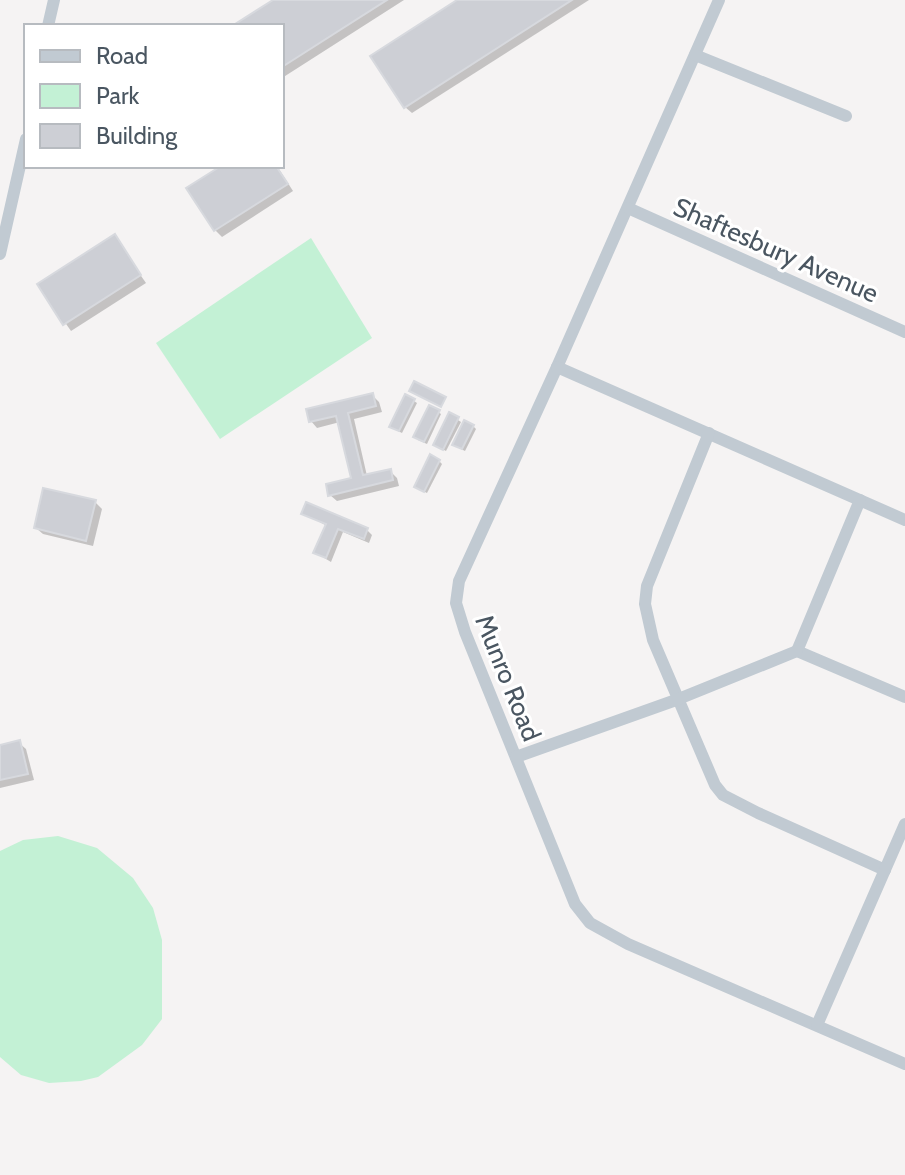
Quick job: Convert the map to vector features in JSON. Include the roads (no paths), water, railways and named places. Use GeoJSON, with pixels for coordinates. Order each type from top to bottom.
{"type":"FeatureCollection","features":[{"type":"Feature","properties":{"kind":"street"},"geometry":{"type":"LineString","coordinates":[[48,24],[54,0]]}},
{"type":"Feature","properties":{"kind":"street","name":"Munro Road"},"geometry":{"type":"LineString","coordinates":[[719,0],[557,367],[473,547],[456,594],[458,611],[540,824],[575,904],[590,923],[628,944],[905,1064]]}},
{"type":"Feature","properties":{"kind":"street"},"geometry":{"type":"LineString","coordinates":[[695,55],[846,116]]}},
{"type":"Feature","properties":{"kind":"street"},"geometry":{"type":"LineString","coordinates":[[0,254],[24,148]]}},
{"type":"Feature","properties":{"kind":"street","name":"Shaftesbury Avenue"},"geometry":{"type":"LineString","coordinates":[[628,208],[905,332]]}},
{"type":"Feature","properties":{"kind":"street"},"geometry":{"type":"LineString","coordinates":[[557,367],[905,520]]}},
{"type":"Feature","properties":{"kind":"street"},"geometry":{"type":"LineString","coordinates":[[709,433],[647,586],[647,622],[676,700],[709,775],[723,795],[885,870]]}},
{"type":"Feature","properties":{"kind":"street"},"geometry":{"type":"LineString","coordinates":[[797,651],[860,500]]}},
{"type":"Feature","properties":{"kind":"street"},"geometry":{"type":"LineString","coordinates":[[516,757],[676,700],[797,651],[905,697]]}},
{"type":"Feature","properties":{"kind":"street"},"geometry":{"type":"LineString","coordinates":[[817,1025],[905,824]]}}]}
